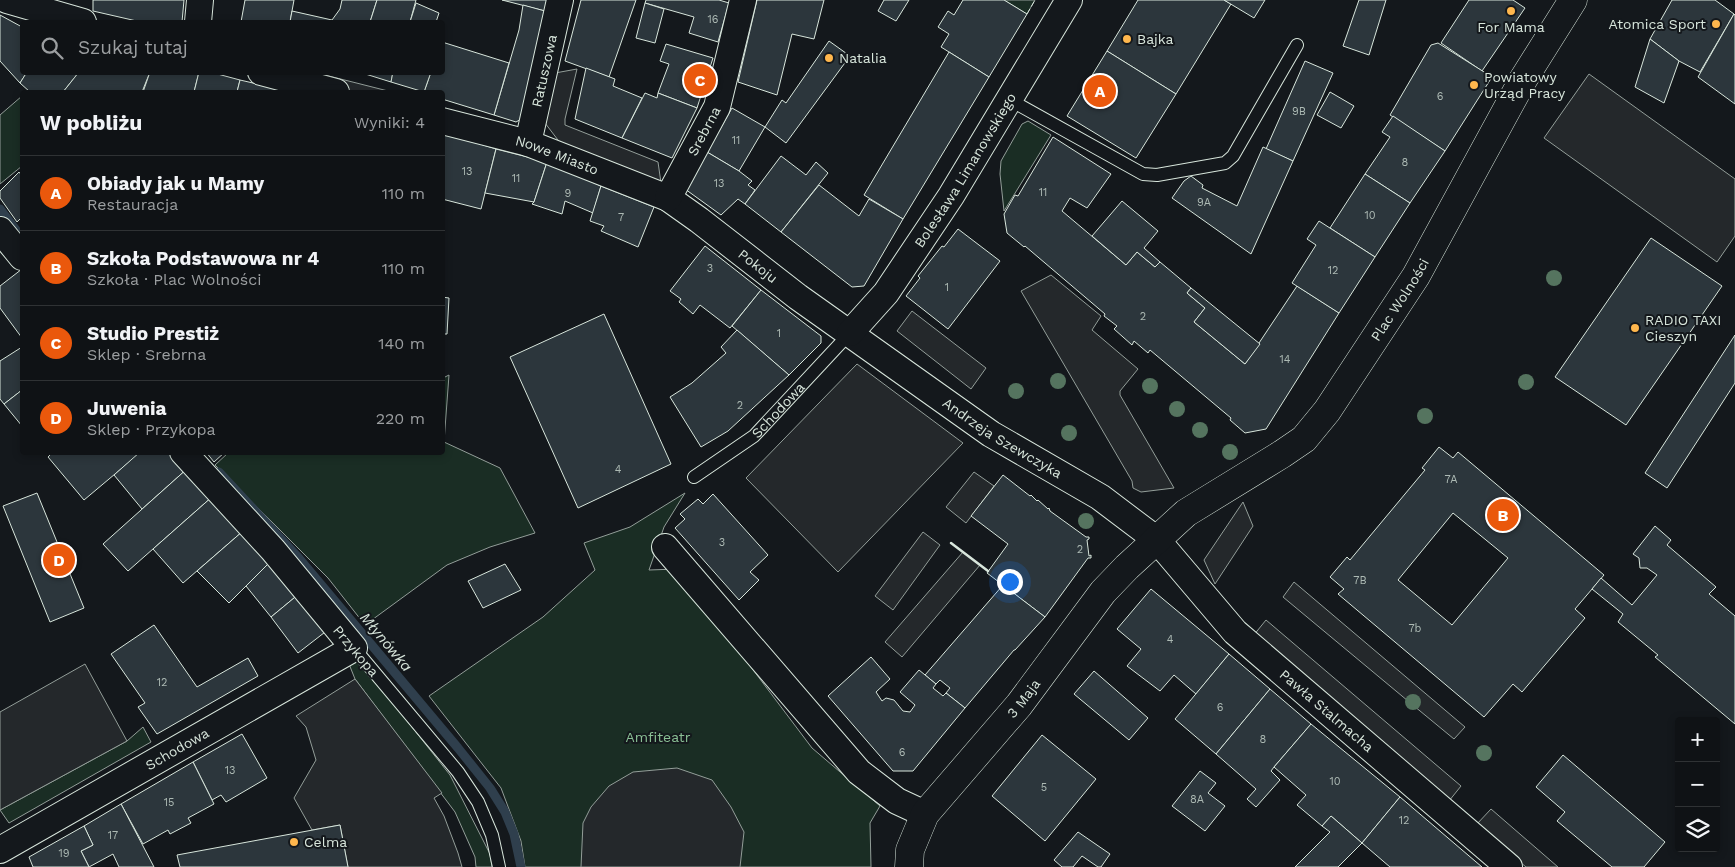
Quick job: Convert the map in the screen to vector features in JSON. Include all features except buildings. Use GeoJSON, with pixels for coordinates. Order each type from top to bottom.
{"type":"FeatureCollection","features":[{"type":"Feature","properties":{"kind":"street"},"geometry":{"type":"LineString","coordinates":[[7,0],[76,20]]}},
{"type":"Feature","properties":{"kind":"street"},"geometry":{"type":"LineString","coordinates":[[198,20],[200,0]]}},
{"type":"Feature","properties":{"kind":"street","name":"Ratuszowa"},"geometry":{"type":"LineString","coordinates":[[528,143],[560,0]]}},
{"type":"Feature","properties":{"kind":"street","name":"Srebrna"},"geometry":{"type":"LineString","coordinates":[[668,198],[717,107],[743,0]]}},
{"type":"Feature","properties":{"kind":"street","name":"Bolesława Limanowskiego"},"geometry":{"type":"LineString","coordinates":[[850,333],[892,285],[951,196],[1069,0]]}},
{"type":"Feature","properties":{"kind":"street","name":"Plac Wolności"},"geometry":{"type":"LineString","coordinates":[[1157,540],[1186,514],[1282,454],[1304,438],[1327,411],[1416,276],[1524,78],[1573,0]]}},
{"type":"Feature","properties":{"kind":"street"},"geometry":{"type":"LineString","coordinates":[[272,75],[328,90]]}},
{"type":"Feature","properties":{"kind":"street","name":"Nowe Miasto"},"geometry":{"type":"LineString","coordinates":[[445,122],[528,143],[668,198]]}},
{"type":"Feature","properties":{"kind":"street","name":"Pokoju"},"geometry":{"type":"LineString","coordinates":[[668,198],[798,297],[850,333]]}},
{"type":"Feature","properties":{"kind":"street"},"geometry":{"type":"LineString","coordinates":[[0,230],[20,255]]}},
{"type":"Feature","properties":{"kind":"street","name":"Andrzeja Szewczyka"},"geometry":{"type":"LineString","coordinates":[[850,333],[992,434],[1100,497],[1157,540]]}},
{"type":"Feature","properties":{"kind":"street","name":"Przykopa"},"geometry":{"type":"LineString","coordinates":[[186,455],[273,550],[354,648]]}},
{"type":"Feature","properties":{"kind":"street","name":"3 Maja"},"geometry":{"type":"LineString","coordinates":[[909,867],[910,850],[925,814],[1019,705],[1104,592],[1157,540]]}},
{"type":"Feature","properties":{"kind":"street","name":"Pawła Stalmacha"},"geometry":{"type":"LineString","coordinates":[[1157,540],[1235,632],[1509,867]]}},
{"type":"Feature","properties":{"kind":"street"},"geometry":{"type":"LineString","coordinates":[[666,547],[859,772],[897,801],[925,814]]}},
{"type":"Feature","properties":{"kind":"street","name":"Schodowa"},"geometry":{"type":"LineString","coordinates":[[0,850],[354,648]]}},
{"type":"Feature","properties":{"kind":"lane"},"geometry":{"type":"LineString","coordinates":[[1010,100],[1142,174],[1157,175],[1225,163],[1233,156],[1297,45]]}},
{"type":"Feature","properties":{"kind":"lane","name":"Schodowa"},"geometry":{"type":"LineString","coordinates":[[694,477],[754,436],[850,333]]}},
{"type":"Feature","properties":{"kind":"lane","name":"Przykopa"},"geometry":{"type":"LineString","coordinates":[[354,648],[458,772],[478,802],[492,835],[499,867]]}},
{"type":"Feature","properties":{"kind":"green space"},"geometry":{"type":"Polygon","coordinates":[[[1004,0],[1035,0],[1027,14],[1004,0]]]}},
{"type":"Feature","properties":{"kind":"green space"},"geometry":{"type":"Polygon","coordinates":[[[20,98],[20,168],[0,184],[0,115],[20,98]]]}},
{"type":"Feature","properties":{"kind":"green space"},"geometry":{"type":"Polygon","coordinates":[[[1028,121],[1051,135],[1004,211],[1000,174],[1001,161],[1022,124],[1028,121]]]}},
{"type":"Feature","properties":{"kind":"green space"},"geometry":{"type":"Polygon","coordinates":[[[449,375],[445,429],[445,377],[449,375]]]}},
{"type":"Feature","properties":{"kind":"green space"},"geometry":{"type":"Polygon","coordinates":[[[445,442],[500,468],[535,533],[490,547],[447,565],[365,625],[328,578],[215,465],[226,455],[445,455],[445,442]]]}},
{"type":"Feature","properties":{"kind":"green space","name":"Amfiteatr"},"geometry":{"type":"Polygon","coordinates":[[[685,493],[664,527],[649,570],[677,569],[812,748],[880,806],[870,823],[871,867],[525,867],[521,841],[501,788],[429,696],[543,617],[595,570],[584,543],[630,527],[685,493]]]}},
{"type":"Feature","properties":{"kind":"green space"},"geometry":{"type":"Polygon","coordinates":[[[358,659],[450,775],[490,854],[492,867],[476,867],[475,857],[455,812],[355,679],[349,664],[358,659]]]}},
{"type":"Feature","properties":{"kind":"green space"},"geometry":{"type":"Polygon","coordinates":[[[143,727],[151,742],[9,823],[0,810],[127,741],[143,727]]]}},
{"type":"Feature","properties":{"kind":"shaded area"},"geometry":{"type":"Polygon","coordinates":[[[577,69],[565,125],[658,162],[661,183],[561,144],[545,123],[555,73],[577,69]]]}},
{"type":"Feature","properties":{"kind":"shaded area"},"geometry":{"type":"Polygon","coordinates":[[[1589,74],[1735,179],[1735,236],[1717,262],[1544,138],[1589,74]]]}},
{"type":"Feature","properties":{"kind":"shaded area"},"geometry":{"type":"Polygon","coordinates":[[[288,75],[325,75],[384,90],[347,90],[288,75]]]}},
{"type":"Feature","properties":{"kind":"shaded area"},"geometry":{"type":"Polygon","coordinates":[[[1051,275],[1101,316],[1092,330],[1138,369],[1120,391],[1120,395],[1174,488],[1141,492],[1133,488],[1132,481],[1021,291],[1051,275]]]}},
{"type":"Feature","properties":{"kind":"shaded area"},"geometry":{"type":"Polygon","coordinates":[[[912,311],[986,368],[971,389],[897,331],[912,311]]]}},
{"type":"Feature","properties":{"kind":"shaded area"},"geometry":{"type":"Polygon","coordinates":[[[857,364],[963,443],[838,572],[746,478],[857,364]]]}},
{"type":"Feature","properties":{"kind":"shaded area"},"geometry":{"type":"Polygon","coordinates":[[[974,472],[994,486],[966,523],[946,507],[974,472]]]}},
{"type":"Feature","properties":{"kind":"shaded area"},"geometry":{"type":"Polygon","coordinates":[[[1243,502],[1253,526],[1215,584],[1204,560],[1243,502]]]}},
{"type":"Feature","properties":{"kind":"shaded area"},"geometry":{"type":"Polygon","coordinates":[[[923,532],[940,545],[893,610],[875,596],[923,532]]]}},
{"type":"Feature","properties":{"kind":"shaded area"},"geometry":{"type":"Polygon","coordinates":[[[963,552],[980,565],[902,657],[885,642],[963,552]]]}},
{"type":"Feature","properties":{"kind":"shaded area"},"geometry":{"type":"Polygon","coordinates":[[[1294,582],[1465,727],[1454,739],[1414,706],[1418,701],[1412,697],[1408,701],[1283,597],[1294,582]]]}},
{"type":"Feature","properties":{"kind":"shaded area"},"geometry":{"type":"Polygon","coordinates":[[[1266,620],[1461,786],[1449,801],[1253,636],[1266,620]]]}},
{"type":"Feature","properties":{"kind":"shaded area"},"geometry":{"type":"Polygon","coordinates":[[[85,664],[127,741],[0,810],[0,712],[85,664]]]}},
{"type":"Feature","properties":{"kind":"shaded area"},"geometry":{"type":"Polygon","coordinates":[[[355,679],[442,793],[434,798],[444,816],[462,867],[348,867],[340,825],[312,830],[294,798],[316,760],[306,727],[296,716],[355,679]]]}},
{"type":"Feature","properties":{"kind":"shaded area"},"geometry":{"type":"Polygon","coordinates":[[[677,768],[712,780],[731,807],[744,832],[740,867],[581,867],[583,823],[591,807],[609,786],[633,772],[677,768]]]}},
{"type":"Feature","properties":{"kind":"shaded area"},"geometry":{"type":"Polygon","coordinates":[[[1491,809],[1558,867],[1526,867],[1476,825],[1491,809]]]}},
{"type":"Feature","properties":{"kind":"waterway","name":"Młynówka"},"geometry":{"type":"LineString","coordinates":[[0,209],[16,230]]}},
{"type":"Feature","properties":{"kind":"waterway","name":"Młynówka"},"geometry":{"type":"LineString","coordinates":[[219,472],[297,556],[490,788],[505,812],[514,834],[521,867]]}},
{"type":"Feature","properties":{"kind":"fence"},"geometry":{"type":"LineString","coordinates":[[1027,14],[1035,0]]}},
{"type":"Feature","properties":{"kind":"wall"},"geometry":{"type":"LineString","coordinates":[[951,543],[988,571]]}},
{"type":"Feature","properties":{"kind":"place","name":"For Mama"},"geometry":{"type":"Point","coordinates":[1511,11]}},
{"type":"Feature","properties":{"kind":"place","name":"Atomica Sport"},"geometry":{"type":"Point","coordinates":[1716,24]}},
{"type":"Feature","properties":{"kind":"place","name":"Bajka"},"geometry":{"type":"Point","coordinates":[1127,39]}},
{"type":"Feature","properties":{"kind":"place","name":"Natalia"},"geometry":{"type":"Point","coordinates":[829,58]}},
{"type":"Feature","properties":{"kind":"place","name":"Studio Prestiż"},"geometry":{"type":"Point","coordinates":[700,80]}},
{"type":"Feature","properties":{"kind":"place","name":"Powiatowy Urząd Pracy"},"geometry":{"type":"Point","coordinates":[1474,85]}},
{"type":"Feature","properties":{"kind":"place","name":"Obiady jak u Mamy"},"geometry":{"type":"Point","coordinates":[1100,91]}},
{"type":"Feature","properties":{"kind":"place","name":"RADIO TAXI Cieszyn"},"geometry":{"type":"Point","coordinates":[1635,328]}},
{"type":"Feature","properties":{"kind":"place","name":"Szkoła Podstawowa nr 4"},"geometry":{"type":"Point","coordinates":[1503,515]}},
{"type":"Feature","properties":{"kind":"place","name":"Juwenia"},"geometry":{"type":"Point","coordinates":[59,560]}},
{"type":"Feature","properties":{"kind":"place","name":"Celma"},"geometry":{"type":"Point","coordinates":[294,842]}}]}
